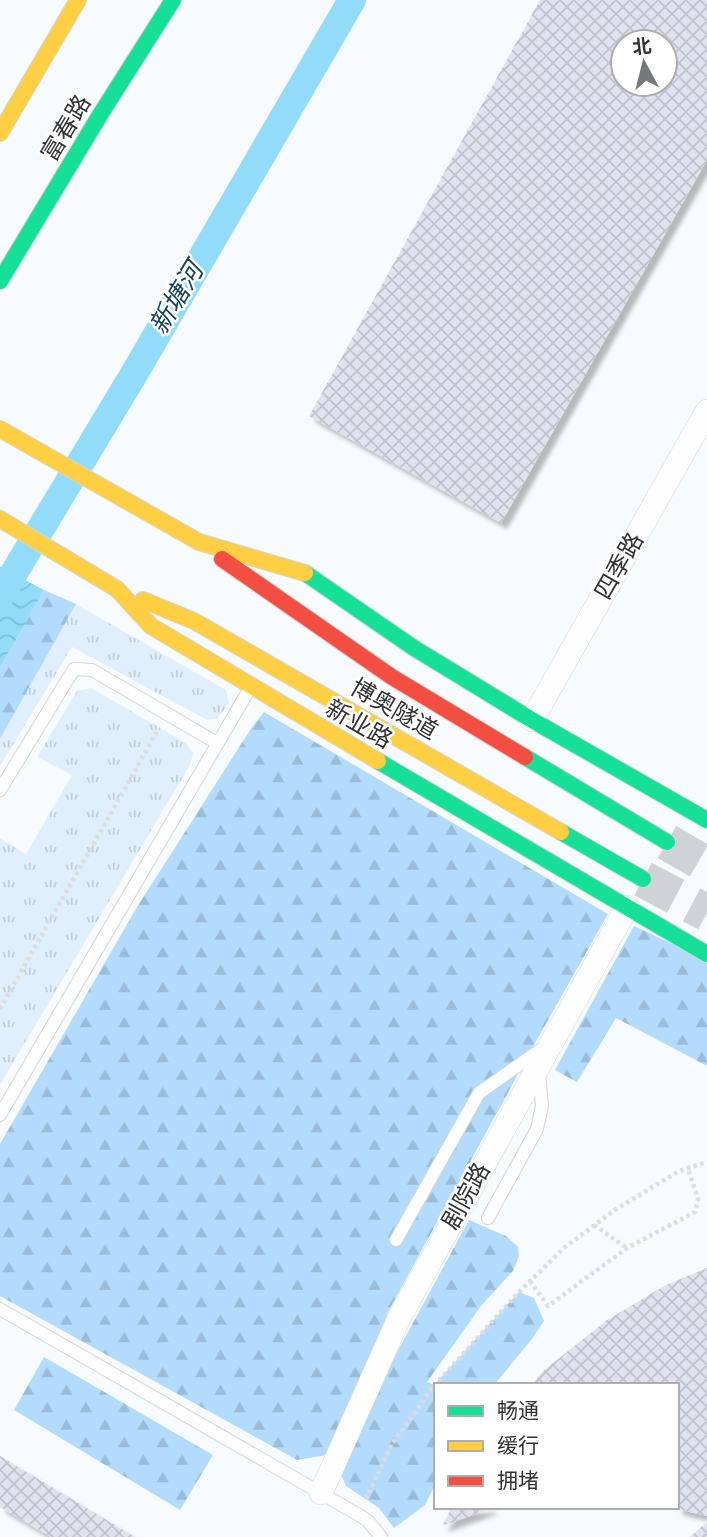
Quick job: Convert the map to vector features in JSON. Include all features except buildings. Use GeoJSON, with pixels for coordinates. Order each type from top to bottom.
{"type":"FeatureCollection","features":[{"type":"Feature","properties":{"kind":"main road"},"geometry":{"type":"LineString","coordinates":[[0,133],[78,0]]}},
{"type":"Feature","properties":{"kind":"main road","name":"富春路"},"geometry":{"type":"LineString","coordinates":[[0,281],[173,0]]}},
{"type":"Feature","properties":{"kind":"main road"},"geometry":{"type":"LineString","coordinates":[[0,429],[199,542],[303,572],[414,648],[531,720],[707,820]]}},
{"type":"Feature","properties":{"kind":"main road","name":"新业路"},"geometry":{"type":"LineString","coordinates":[[0,519],[117,589],[151,626],[707,954]]}},
{"type":"Feature","properties":{"kind":"main road","name":"博奥隧道"},"geometry":{"type":"LineString","coordinates":[[199,542],[391,677],[667,842]]}},
{"type":"Feature","properties":{"kind":"main road","name":"博奥隧道"},"geometry":{"type":"LineString","coordinates":[[117,589],[194,621],[643,879]]}},
{"type":"Feature","properties":{"kind":"street","name":"四季路"},"geometry":{"type":"LineString","coordinates":[[531,720],[707,411]]}},
{"type":"Feature","properties":{"kind":"street","name":"剧院路"},"geometry":{"type":"LineString","coordinates":[[321,1493],[399,1318],[627,907]]}},
{"type":"Feature","properties":{"kind":"lane"},"geometry":{"type":"LineString","coordinates":[[0,790],[74,669],[92,670],[217,743]]}},
{"type":"Feature","properties":{"kind":"lane"},"geometry":{"type":"LineString","coordinates":[[0,1115],[251,687]]}},
{"type":"Feature","properties":{"kind":"lane"},"geometry":{"type":"LineString","coordinates":[[396,1240],[479,1093],[552,1041]]}},
{"type":"Feature","properties":{"kind":"lane"},"geometry":{"type":"LineString","coordinates":[[488,1218],[537,1129],[542,1106],[538,1065]]}},
{"type":"Feature","properties":{"kind":"lane"},"geometry":{"type":"LineString","coordinates":[[0,1309],[359,1515],[368,1521],[381,1537]]}},
{"type":"Feature","properties":{"kind":"path"},"geometry":{"type":"LineString","coordinates":[[0,1009],[167,714]]}},
{"type":"Feature","properties":{"kind":"path"},"geometry":{"type":"LineString","coordinates":[[437,1383],[503,1308],[565,1247],[615,1210],[679,1171],[707,1162]]}},
{"type":"Feature","properties":{"kind":"path"},"geometry":{"type":"LineString","coordinates":[[530,1281],[548,1306],[627,1248],[695,1212],[698,1199],[688,1169]]}},
{"type":"Feature","properties":{"kind":"path"},"geometry":{"type":"LineString","coordinates":[[594,1225],[627,1248]]}},
{"type":"Feature","properties":{"kind":"path"},"geometry":{"type":"LineString","coordinates":[[359,1515],[392,1444],[434,1386]]}},
{"type":"Feature","properties":{"kind":"green space"},"geometry":{"type":"Polygon","coordinates":[[[44,590],[76,604],[0,739],[0,668],[44,590]]]}},
{"type":"Feature","properties":{"kind":"green space"},"geometry":{"type":"Polygon","coordinates":[[[74,603],[226,690],[229,703],[217,719],[207,720],[72,647],[0,766],[0,739],[71,613],[74,603]]]}},
{"type":"Feature","properties":{"kind":"green space"},"geometry":{"type":"Polygon","coordinates":[[[91,688],[186,743],[193,753],[190,765],[0,1085],[0,838],[26,854],[72,775],[37,757],[77,691],[91,688]]]}},
{"type":"Feature","properties":{"kind":"green space"},"geometry":{"type":"Polygon","coordinates":[[[264,712],[608,914],[388,1312],[339,1453],[297,1460],[0,1296],[0,1144],[137,907],[264,712]]]}},
{"type":"Feature","properties":{"kind":"green space"},"geometry":{"type":"Polygon","coordinates":[[[634,926],[707,960],[707,1066],[616,1018],[577,1082],[555,1070],[634,926]]]}},
{"type":"Feature","properties":{"kind":"green space"},"geometry":{"type":"Polygon","coordinates":[[[469,1220],[506,1236],[518,1247],[519,1256],[513,1271],[481,1306],[427,1382],[434,1385],[434,1487],[425,1505],[394,1528],[379,1508],[346,1486],[341,1474],[396,1354],[469,1220]]]}},
{"type":"Feature","properties":{"kind":"green space"},"geometry":{"type":"Polygon","coordinates":[[[519,1292],[534,1298],[544,1321],[496,1383],[436,1383],[519,1292]]]}},
{"type":"Feature","properties":{"kind":"green space"},"geometry":{"type":"Polygon","coordinates":[[[44,1357],[213,1455],[180,1510],[14,1410],[44,1357]]]}},
{"type":"Feature","properties":{"kind":"water"},"geometry":{"type":"Polygon","coordinates":[[[0,567],[44,590],[0,668],[0,567]]]}},
{"type":"Feature","properties":{"kind":"waterway","name":"新塘河"},"geometry":{"type":"LineString","coordinates":[[0,596],[134,374],[352,0]]}},
{"type":"Feature","properties":{"kind":"tunnel"},"geometry":{"type":"LineString","coordinates":[[667,842],[707,865]]}},
{"type":"Feature","properties":{"kind":"tunnel"},"geometry":{"type":"LineString","coordinates":[[643,879],[707,913]]}},
{"type":"Feature","properties":{"kind":"traffic: fast"},"geometry":{"type":"LineString","coordinates":[[0,281],[173,0]]}},
{"type":"Feature","properties":{"kind":"traffic: fast"},"geometry":{"type":"LineString","coordinates":[[305,573],[414,648],[532,720],[707,820]]}},
{"type":"Feature","properties":{"kind":"traffic: fast"},"geometry":{"type":"LineString","coordinates":[[525,757],[667,842]]}},
{"type":"Feature","properties":{"kind":"traffic: fast"},"geometry":{"type":"LineString","coordinates":[[378,761],[707,954]]}},
{"type":"Feature","properties":{"kind":"traffic: fast"},"geometry":{"type":"LineString","coordinates":[[561,832],[643,879]]}},
{"type":"Feature","properties":{"kind":"traffic: slow"},"geometry":{"type":"LineString","coordinates":[[0,133],[78,0]]}},
{"type":"Feature","properties":{"kind":"traffic: slow"},"geometry":{"type":"LineString","coordinates":[[0,429],[199,542],[305,573]]}},
{"type":"Feature","properties":{"kind":"traffic: slow"},"geometry":{"type":"LineString","coordinates":[[0,519],[117,589],[151,626],[378,761]]}},
{"type":"Feature","properties":{"kind":"traffic: slow"},"geometry":{"type":"LineString","coordinates":[[143,600],[194,621],[561,832]]}},
{"type":"Feature","properties":{"kind":"traffic: jam"},"geometry":{"type":"LineString","coordinates":[[222,559],[392,677],[525,757]]}}]}
